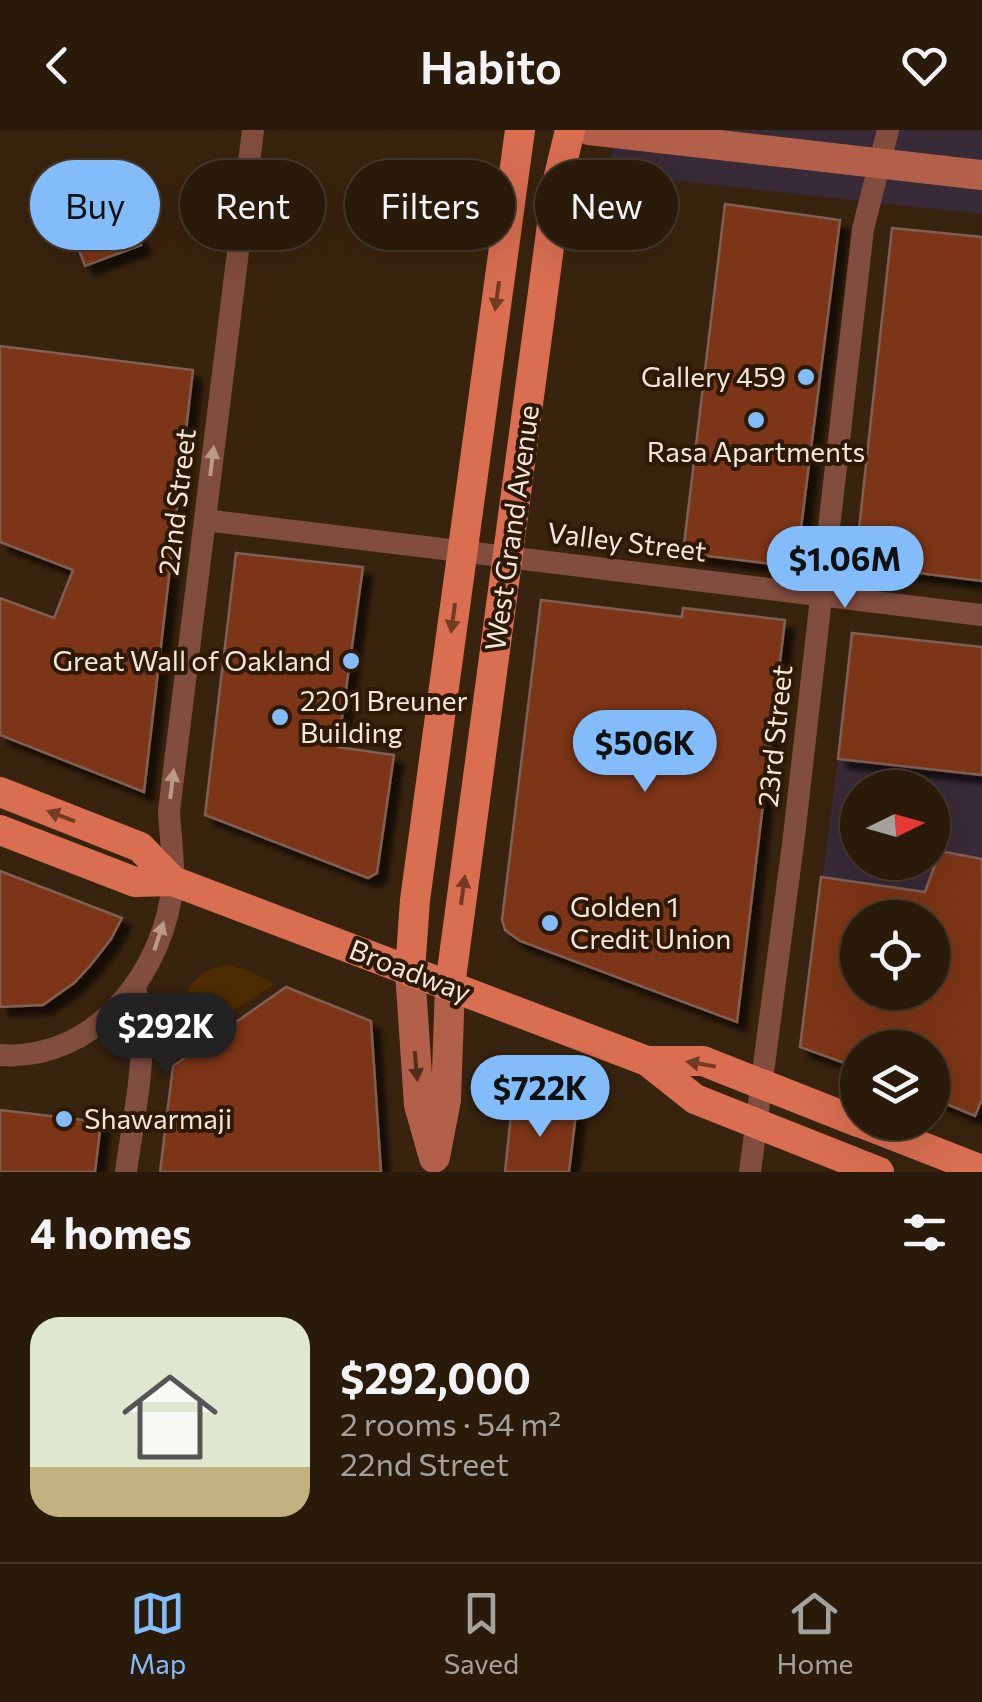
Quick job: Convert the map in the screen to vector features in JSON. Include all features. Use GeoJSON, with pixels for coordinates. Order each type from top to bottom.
{"type":"FeatureCollection","features":[{"type":"Feature","properties":{"kind":"main road","name":"West Grand Avenue"},"geometry":{"type":"LineString","coordinates":[[410,971],[416,900],[520,130]]}},
{"type":"Feature","properties":{"kind":"main road","name":"West Grand Avenue"},"geometry":{"type":"LineString","coordinates":[[450,986],[558,180],[570,130]]}},
{"type":"Feature","properties":{"kind":"main road"},"geometry":{"type":"LineString","coordinates":[[590,130],[982,175]]}},
{"type":"Feature","properties":{"kind":"main road","name":"Broadway"},"geometry":{"type":"LineString","coordinates":[[0,792],[140,846],[173,881]]}},
{"type":"Feature","properties":{"kind":"main road","name":"Broadway"},"geometry":{"type":"LineString","coordinates":[[0,830],[135,882],[173,881],[647,1061],[694,1099],[879,1172]]}},
{"type":"Feature","properties":{"kind":"main road"},"geometry":{"type":"LineString","coordinates":[[410,971],[418,1105],[435,1165]]}},
{"type":"Feature","properties":{"kind":"main road"},"geometry":{"type":"LineString","coordinates":[[435,1165],[446,1100],[450,986]]}},
{"type":"Feature","properties":{"kind":"main road","name":"Broadway"},"geometry":{"type":"LineString","coordinates":[[647,1061],[703,1061],[840,1115]]}},
{"type":"Feature","properties":{"kind":"main road","name":"Broadway"},"geometry":{"type":"LineString","coordinates":[[904,1140],[982,1170]]}},
{"type":"Feature","properties":{"kind":"street","name":"22nd Street"},"geometry":{"type":"LineString","coordinates":[[0,1055],[38,1054],[76,1039],[104,1020],[135,987],[154,954],[163,927],[173,881],[169,811],[252,130]]}},
{"type":"Feature","properties":{"kind":"street","name":"23rd Street"},"geometry":{"type":"LineString","coordinates":[[750,1172],[794,836],[863,229],[888,130]]}},
{"type":"Feature","properties":{"kind":"street","name":"Valley Street"},"geometry":{"type":"LineString","coordinates":[[205,520],[982,615]]}},
{"type":"Feature","properties":{"kind":"street"},"geometry":{"type":"LineString","coordinates":[[126,1172],[142,1053],[142,1012],[135,987]]}},
{"type":"Feature","properties":{"kind":"shaded area"},"geometry":{"type":"Polygon","coordinates":[[[618,130],[982,130],[982,214],[678,181],[678,160],[610,160],[618,130]]]}},
{"type":"Feature","properties":{"kind":"shaded area"},"geometry":{"type":"Polygon","coordinates":[[[838,759],[937,770],[840,770],[840,880],[950,880],[950,771],[982,775],[982,1118],[950,1105],[950,1030],[840,1030],[840,1062],[800,1047],[838,759]]]}},
{"type":"Feature","properties":{"kind":"shaded area"},"geometry":{"type":"Polygon","coordinates":[[[229,965],[274,984],[172,1050],[181,1007],[193,984],[214,968],[229,965]]]}},
{"type":"Feature","properties":{"kind":"building","name":"Rasa Apartments"},"geometry":{"type":"Polygon","coordinates":[[[725,204],[840,220],[796,567],[683,553],[725,204]]]}},
{"type":"Feature","properties":{"kind":"building"},"geometry":{"type":"Polygon","coordinates":[[[892,228],[982,237],[982,581],[855,565],[892,228]]]}},
{"type":"Feature","properties":{"kind":"building"},"geometry":{"type":"Polygon","coordinates":[[[79,250],[128,250],[85,266],[79,250]]]}},
{"type":"Feature","properties":{"kind":"building"},"geometry":{"type":"Polygon","coordinates":[[[0,346],[193,370],[144,792],[0,735],[0,598],[54,618],[73,570],[0,542],[0,346]]]}},
{"type":"Feature","properties":{"kind":"building","name":"2201 Breuner Building"},"geometry":{"type":"Polygon","coordinates":[[[236,553],[363,567],[338,747],[394,755],[377,873],[368,878],[205,815],[236,553]]]}},
{"type":"Feature","properties":{"kind":"building"},"geometry":{"type":"Polygon","coordinates":[[[541,600],[682,617],[683,608],[785,620],[737,1022],[520,941],[505,930],[502,920],[541,600]]]}},
{"type":"Feature","properties":{"kind":"building"},"geometry":{"type":"Polygon","coordinates":[[[852,633],[982,647],[982,775],[838,759],[852,633]]]}},
{"type":"Feature","properties":{"kind":"building"},"geometry":{"type":"Polygon","coordinates":[[[950,853],[982,859],[982,1099],[975,1116],[950,1106],[950,1030],[840,1030],[840,1061],[800,1047],[821,877],[925,892],[929,880],[950,880],[950,853]]]}},
{"type":"Feature","properties":{"kind":"building"},"geometry":{"type":"Polygon","coordinates":[[[0,871],[122,918],[90,966],[43,1005],[0,1007],[0,871]]]}},
{"type":"Feature","properties":{"kind":"building"},"geometry":{"type":"Polygon","coordinates":[[[286,987],[371,1021],[381,1172],[160,1172],[173,1066],[286,987]]]}},
{"type":"Feature","properties":{"kind":"building"},"geometry":{"type":"Polygon","coordinates":[[[512,1105],[576,1113],[569,1172],[505,1172],[512,1105]]]}},
{"type":"Feature","properties":{"kind":"building"},"geometry":{"type":"Polygon","coordinates":[[[0,1110],[101,1122],[95,1172],[0,1172],[0,1110]]]}},
{"type":"Feature","properties":{"kind":"place","name":"Gallery 459"},"geometry":{"type":"Point","coordinates":[806,377]}},
{"type":"Feature","properties":{"kind":"place","name":"Rasa Apartments"},"geometry":{"type":"Point","coordinates":[756,420]}},
{"type":"Feature","properties":{"kind":"place","name":"Great Wall of Oakland"},"geometry":{"type":"Point","coordinates":[351,661]}},
{"type":"Feature","properties":{"kind":"place","name":"2201 Breuner Building"},"geometry":{"type":"Point","coordinates":[280,717]}},
{"type":"Feature","properties":{"kind":"place","name":"Golden 1 Credit Union"},"geometry":{"type":"Point","coordinates":[550,923]}},
{"type":"Feature","properties":{"kind":"place","name":"Shawarmaji"},"geometry":{"type":"Point","coordinates":[64,1119]}}]}
